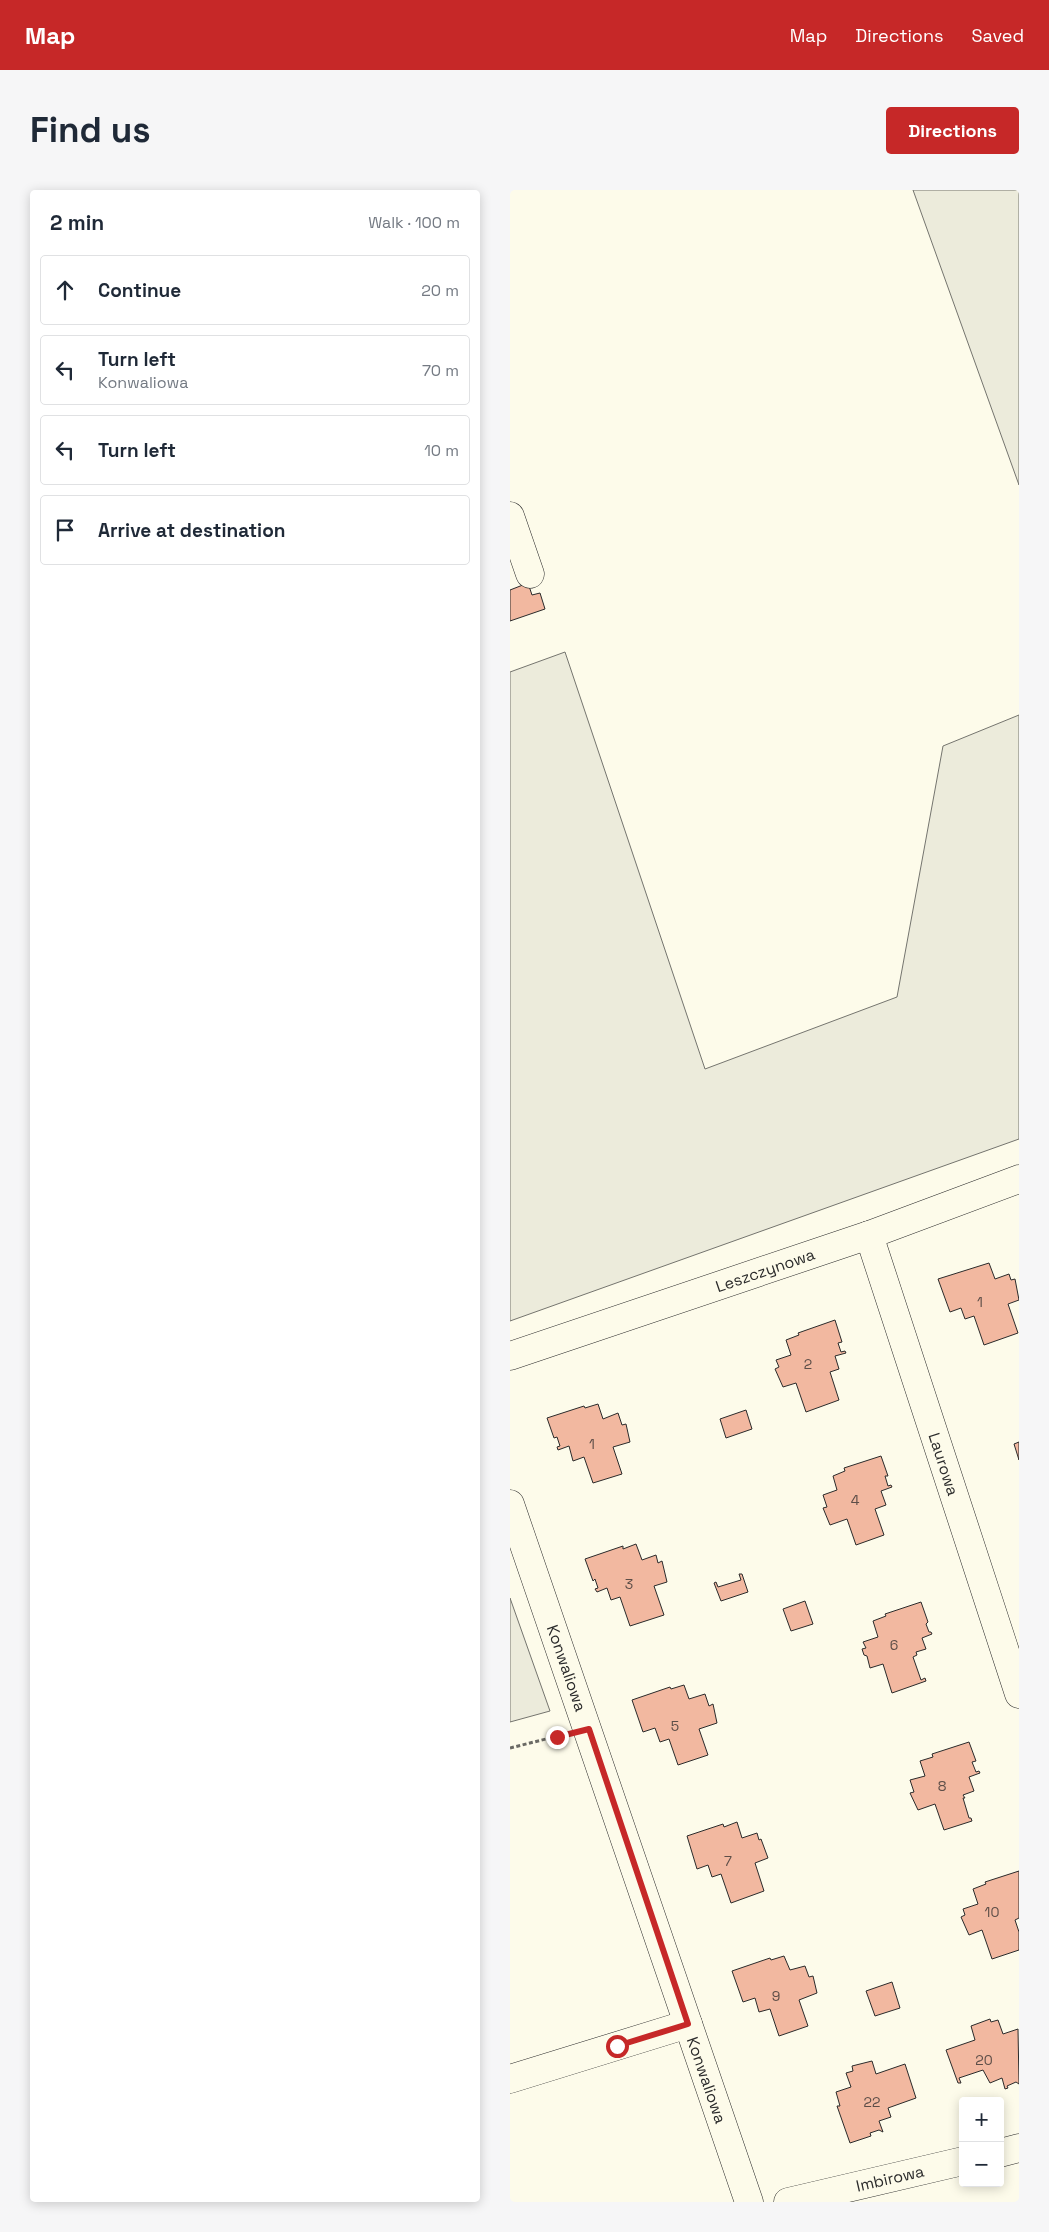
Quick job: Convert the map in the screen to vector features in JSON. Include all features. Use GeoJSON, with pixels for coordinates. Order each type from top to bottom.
{"type":"FeatureCollection","features":[{"type":"Feature","properties":{"kind":"street"},"geometry":{"type":"LineString","coordinates":[[510,516],[530,574]]}},
{"type":"Feature","properties":{"kind":"street","name":"Leszczynowa"},"geometry":{"type":"LineString","coordinates":[[510,1356],[869,1235],[1019,1179]]}},
{"type":"Feature","properties":{"kind":"street","name":"Laurowa"},"geometry":{"type":"LineString","coordinates":[[869,1235],[1019,1694]]}},
{"type":"Feature","properties":{"kind":"street","name":"Konwaliowa"},"geometry":{"type":"LineString","coordinates":[[510,1504],[589,1729],[749,2202]]}},
{"type":"Feature","properties":{"kind":"street"},"geometry":{"type":"LineString","coordinates":[[510,2079],[688,2024]]}},
{"type":"Feature","properties":{"kind":"street"},"geometry":{"type":"LineString","coordinates":[[1004,2152],[1019,2148]]}},
{"type":"Feature","properties":{"kind":"street","name":"Imbirowa"},"geometry":{"type":"LineString","coordinates":[[788,2202],[959,2162]]}},
{"type":"Feature","properties":{"kind":"path"},"geometry":{"type":"LineString","coordinates":[[510,1748],[589,1729]]}},
{"type":"Feature","properties":{"kind":"shaded area"},"geometry":{"type":"Polygon","coordinates":[[[913,190],[1019,190],[1019,485],[913,190]]]}},
{"type":"Feature","properties":{"kind":"shaded area"},"geometry":{"type":"Polygon","coordinates":[[[565,652],[705,1069],[897,997],[943,746],[1019,715],[1019,1139],[510,1321],[510,672],[565,652]]]}},
{"type":"Feature","properties":{"kind":"shaded area"},"geometry":{"type":"Polygon","coordinates":[[[510,1598],[550,1711],[510,1722],[510,1598]]]}},
{"type":"Feature","properties":{"kind":"building"},"geometry":{"type":"Polygon","coordinates":[[[528,583],[532,595],[540,593],[545,609],[510,621],[510,590],[528,583]]]}},
{"type":"Feature","properties":{"kind":"building"},"geometry":{"type":"Polygon","coordinates":[[[989,1263],[995,1279],[1009,1274],[1011,1280],[1015,1279],[1019,1300],[1008,1304],[1018,1333],[984,1345],[974,1316],[965,1319],[961,1308],[950,1312],[938,1279],[989,1263]]]}},
{"type":"Feature","properties":{"kind":"building"},"geometry":{"type":"Polygon","coordinates":[[[835,1320],[842,1342],[838,1343],[841,1352],[845,1351],[846,1353],[835,1356],[839,1369],[830,1372],[839,1400],[806,1412],[796,1383],[783,1387],[775,1369],[779,1367],[776,1360],[791,1355],[786,1340],[799,1335],[798,1333],[835,1320]]]}},
{"type":"Feature","properties":{"kind":"building"},"geometry":{"type":"Polygon","coordinates":[[[598,1404],[603,1419],[618,1413],[622,1425],[626,1424],[630,1442],[613,1447],[622,1474],[593,1483],[584,1457],[573,1461],[569,1446],[558,1450],[557,1447],[560,1446],[557,1437],[554,1438],[547,1418],[584,1406],[585,1408],[598,1404]]]}},
{"type":"Feature","properties":{"kind":"building"},"geometry":{"type":"Polygon","coordinates":[[[746,1410],[752,1429],[726,1438],[720,1419],[746,1410]]]}},
{"type":"Feature","properties":{"kind":"building"},"geometry":{"type":"Polygon","coordinates":[[[1019,1442],[1019,1460],[1014,1444],[1019,1442]]]}},
{"type":"Feature","properties":{"kind":"building"},"geometry":{"type":"Polygon","coordinates":[[[881,1456],[888,1476],[885,1476],[888,1486],[891,1485],[892,1487],[881,1491],[886,1505],[875,1509],[884,1535],[856,1545],[847,1519],[830,1525],[823,1508],[827,1507],[823,1495],[837,1490],[833,1476],[845,1471],[844,1468],[881,1456]]]}},
{"type":"Feature","properties":{"kind":"building"},"geometry":{"type":"Polygon","coordinates":[[[636,1544],[642,1560],[656,1555],[658,1563],[662,1561],[667,1582],[654,1586],[664,1615],[630,1626],[620,1597],[611,1600],[607,1588],[597,1592],[595,1589],[598,1588],[595,1579],[593,1581],[585,1559],[623,1546],[623,1549],[636,1544]]]}},
{"type":"Feature","properties":{"kind":"building"},"geometry":{"type":"Polygon","coordinates":[[[739,1574],[742,1574],[748,1592],[721,1601],[714,1583],[716,1582],[718,1587],[741,1580],[739,1574]]]}},
{"type":"Feature","properties":{"kind":"building"},"geometry":{"type":"Polygon","coordinates":[[[805,1601],[813,1624],[791,1631],[783,1609],[805,1601]]]}},
{"type":"Feature","properties":{"kind":"building"},"geometry":{"type":"Polygon","coordinates":[[[921,1602],[928,1622],[926,1624],[929,1632],[932,1634],[922,1638],[926,1649],[916,1652],[917,1655],[913,1657],[921,1680],[925,1678],[926,1681],[892,1693],[883,1664],[870,1668],[867,1656],[864,1655],[862,1649],[866,1648],[863,1642],[878,1637],[873,1621],[886,1616],[885,1614],[921,1602]]]}},
{"type":"Feature","properties":{"kind":"building"},"geometry":{"type":"Polygon","coordinates":[[[684,1685],[689,1699],[705,1694],[709,1706],[713,1704],[717,1723],[699,1729],[708,1755],[678,1765],[669,1739],[660,1742],[655,1728],[643,1732],[632,1700],[670,1687],[671,1689],[684,1685]]]}},
{"type":"Feature","properties":{"kind":"building"},"geometry":{"type":"Polygon","coordinates":[[[969,1742],[976,1761],[972,1762],[976,1772],[979,1771],[980,1773],[969,1777],[974,1791],[963,1795],[969,1818],[972,1821],[944,1830],[935,1804],[918,1810],[910,1793],[914,1792],[910,1780],[925,1776],[920,1761],[933,1757],[932,1754],[969,1742]]]}},
{"type":"Feature","properties":{"kind":"building"},"geometry":{"type":"Polygon","coordinates":[[[737,1822],[742,1838],[757,1833],[768,1858],[755,1863],[764,1891],[731,1903],[721,1874],[712,1877],[708,1865],[697,1869],[687,1836],[723,1824],[724,1827],[737,1822]]]}},
{"type":"Feature","properties":{"kind":"building"},"geometry":{"type":"Polygon","coordinates":[[[1019,1871],[1019,1918],[1015,1920],[1019,1932],[1019,1950],[992,1959],[982,1930],[969,1935],[961,1917],[965,1915],[963,1909],[978,1904],[973,1889],[986,1884],[985,1882],[1019,1871]]]}},
{"type":"Feature","properties":{"kind":"building"},"geometry":{"type":"Polygon","coordinates":[[[784,1956],[790,1970],[805,1966],[809,1977],[813,1976],[817,1993],[799,2000],[808,2026],[779,2036],[770,2009],[759,2012],[755,1998],[743,2002],[732,1971],[770,1958],[771,1960],[784,1956]]]}},
{"type":"Feature","properties":{"kind":"building"},"geometry":{"type":"Polygon","coordinates":[[[892,1982],[900,2008],[875,2016],[866,1991],[892,1982]]]}},
{"type":"Feature","properties":{"kind":"building"},"geometry":{"type":"Polygon","coordinates":[[[990,2019],[991,2022],[998,2020],[1003,2034],[1018,2029],[1019,2084],[1016,2082],[1005,2089],[1002,2078],[990,2083],[983,2070],[959,2078],[961,2083],[958,2083],[946,2050],[975,2040],[971,2026],[990,2019]]]}},
{"type":"Feature","properties":{"kind":"building"},"geometry":{"type":"Polygon","coordinates":[[[872,2061],[876,2074],[905,2064],[916,2098],[888,2108],[891,2117],[879,2121],[883,2132],[879,2130],[870,2133],[871,2136],[850,2143],[837,2106],[840,2106],[836,2092],[851,2087],[846,2073],[853,2071],[852,2066],[872,2061]]]}},
{"type":"Feature","properties":{"kind":"route"},"geometry":{"type":"LineString","coordinates":[[557,1737],[589,1729],[688,2024],[617,2046]]}}]}
